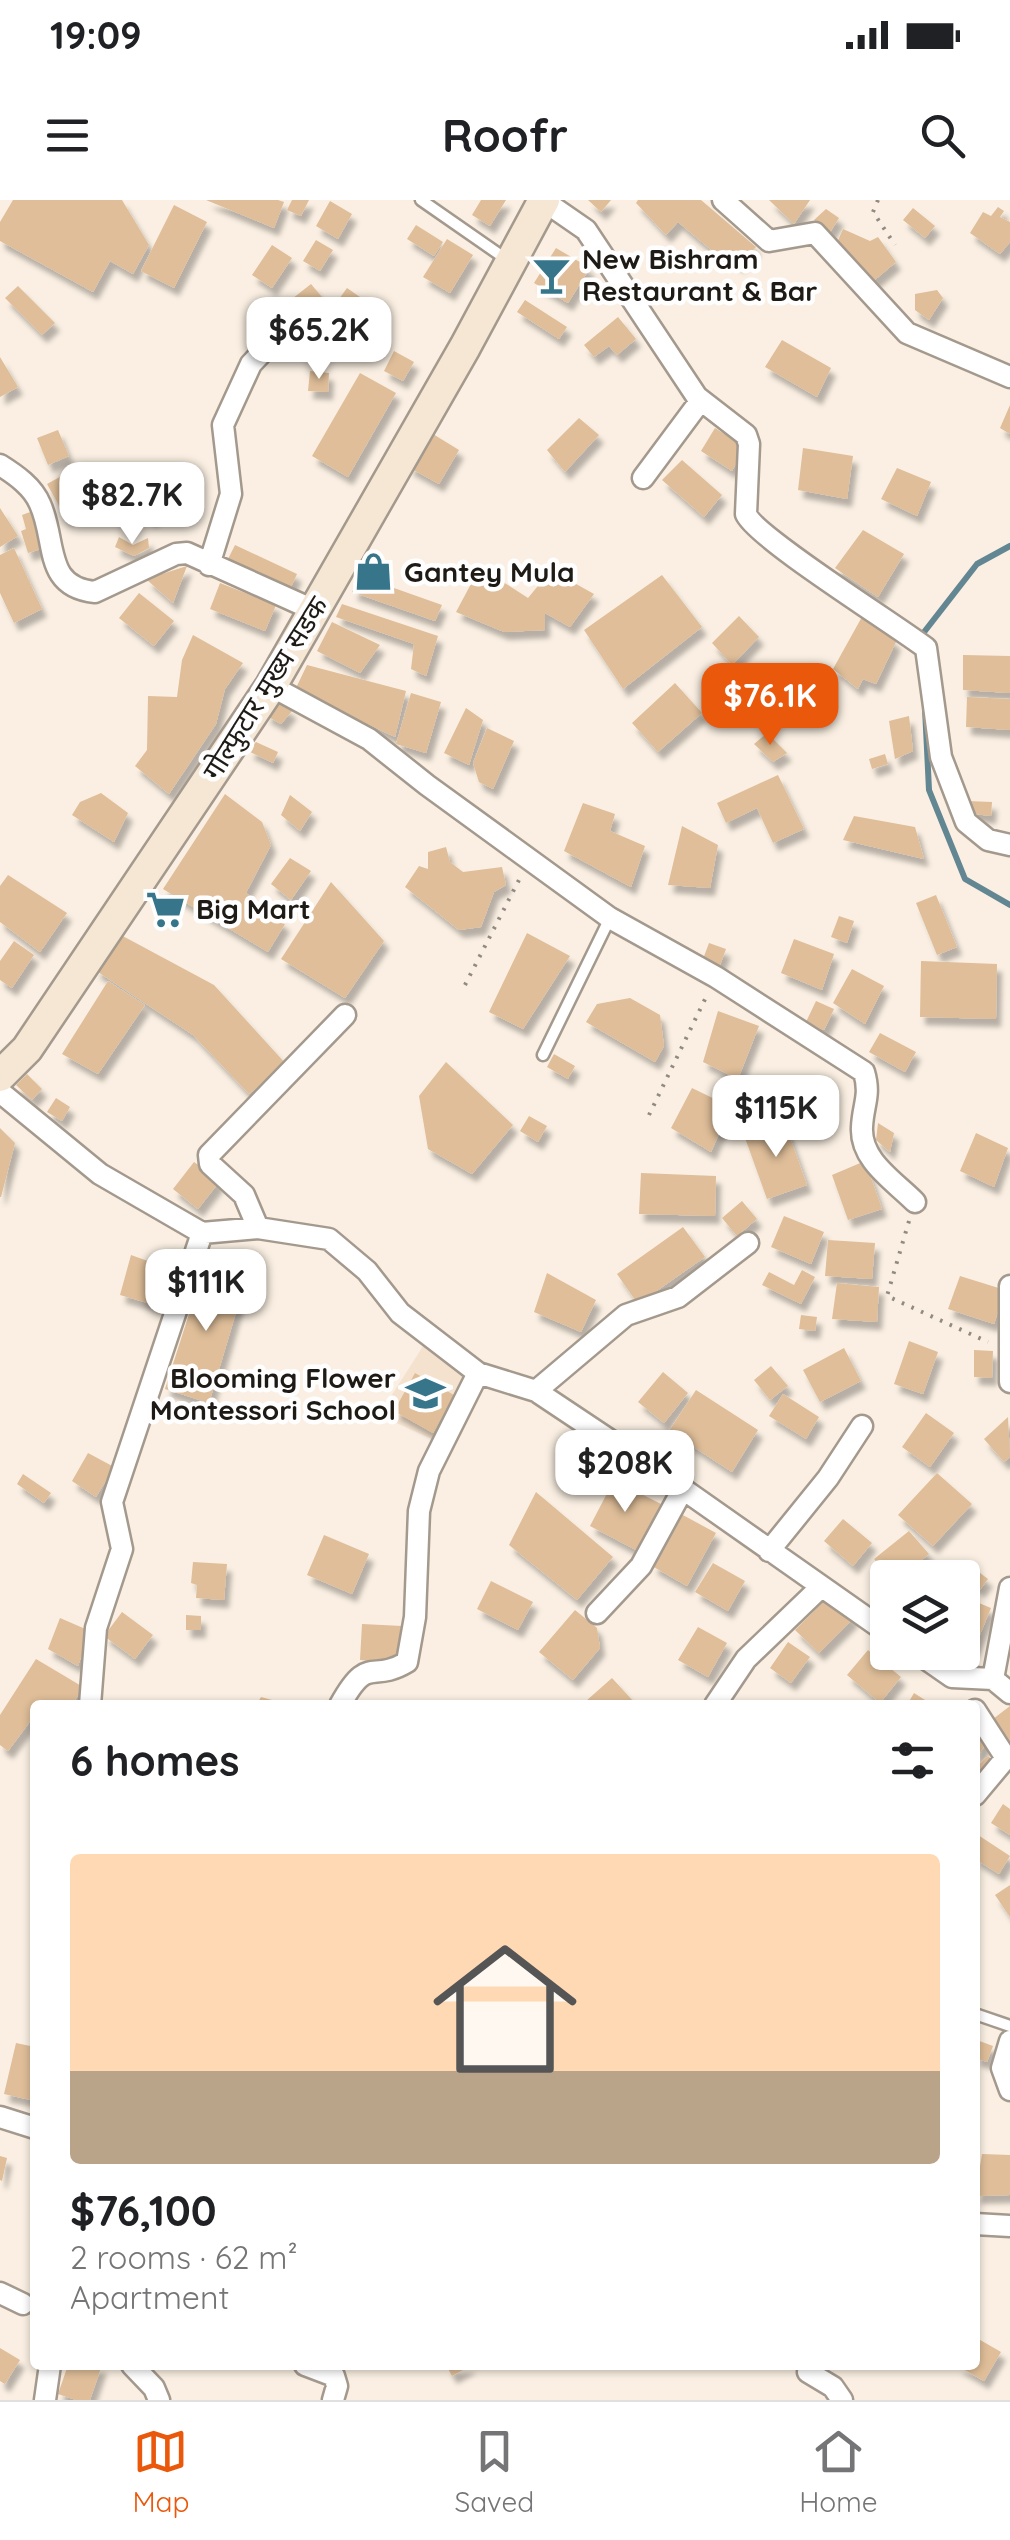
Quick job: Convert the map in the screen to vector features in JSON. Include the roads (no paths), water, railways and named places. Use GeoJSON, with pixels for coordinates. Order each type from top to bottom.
{"type":"FeatureCollection","features":[{"type":"Feature","properties":{"kind":"main road","name":"गोल्फुटार मुख्य सडक"},"geometry":{"type":"LineString","coordinates":[[0,1076],[27,1049],[272,686],[544,200]]}},
{"type":"Feature","properties":{"kind":"street"},"geometry":{"type":"LineString","coordinates":[[544,200],[586,230],[702,400],[746,434],[749,522],[917,641],[941,757],[966,822],[988,840],[1010,845]]}},
{"type":"Feature","properties":{"kind":"street"},"geometry":{"type":"LineString","coordinates":[[723,200],[769,242],[815,233],[907,333],[1010,377]]}},
{"type":"Feature","properties":{"kind":"street"},"geometry":{"type":"LineString","coordinates":[[209,564],[231,494],[224,425],[251,364],[270,344]]}},
{"type":"Feature","properties":{"kind":"street"},"geometry":{"type":"LineString","coordinates":[[643,478],[702,400]]}},
{"type":"Feature","properties":{"kind":"street"},"geometry":{"type":"LineString","coordinates":[[0,465],[18,477],[38,499],[56,570],[81,591],[95,592],[176,554],[186,554],[316,611]]}},
{"type":"Feature","properties":{"kind":"street"},"geometry":{"type":"LineString","coordinates":[[272,686],[369,739],[610,918],[716,977],[864,1072],[870,1092],[862,1128],[865,1153],[915,1202]]}},
{"type":"Feature","properties":{"kind":"street"},"geometry":{"type":"LineString","coordinates":[[258,1228],[244,1195],[210,1164],[209,1155],[345,1015]]}},
{"type":"Feature","properties":{"kind":"street"},"geometry":{"type":"LineString","coordinates":[[0,1092],[100,1174],[202,1234],[258,1228],[330,1239],[367,1271],[400,1313],[478,1373],[536,1391],[870,1621]]}},
{"type":"Feature","properties":{"kind":"street"},"geometry":{"type":"LineString","coordinates":[[90,1700],[96,1628],[122,1549],[112,1502],[202,1234]]}},
{"type":"Feature","properties":{"kind":"street"},"geometry":{"type":"LineString","coordinates":[[536,1391],[626,1315],[678,1298],[748,1243]]}},
{"type":"Feature","properties":{"kind":"street"},"geometry":{"type":"LineString","coordinates":[[1010,1286],[1010,1382]]}},
{"type":"Feature","properties":{"kind":"street"},"geometry":{"type":"LineString","coordinates":[[343,1700],[355,1678],[407,1662],[415,1617],[418,1511],[429,1471],[478,1373]]}},
{"type":"Feature","properties":{"kind":"street"},"geometry":{"type":"LineString","coordinates":[[769,1551],[828,1478],[862,1426]]}},
{"type":"Feature","properties":{"kind":"street"},"geometry":{"type":"LineString","coordinates":[[597,1613],[640,1566],[683,1489]]}},
{"type":"Feature","properties":{"kind":"street"},"geometry":{"type":"LineString","coordinates":[[717,1700],[746,1659],[820,1587]]}},
{"type":"Feature","properties":{"kind":"street"},"geometry":{"type":"LineString","coordinates":[[952,1678],[1002,1686],[1010,1588]]}},
{"type":"Feature","properties":{"kind":"street"},"geometry":{"type":"LineString","coordinates":[[941,1670],[968,1700]]}},
{"type":"Feature","properties":{"kind":"street"},"geometry":{"type":"LineString","coordinates":[[980,1718],[1006,1758],[980,1790]]}},
{"type":"Feature","properties":{"kind":"street"},"geometry":{"type":"LineString","coordinates":[[1010,2041],[1002,2068],[1010,2090]]}},
{"type":"Feature","properties":{"kind":"street"},"geometry":{"type":"LineString","coordinates":[[0,2116],[30,2126]]}},
{"type":"Feature","properties":{"kind":"street"},"geometry":{"type":"LineString","coordinates":[[980,2224],[1010,2226]]}},
{"type":"Feature","properties":{"kind":"street"},"geometry":{"type":"LineString","coordinates":[[0,2294],[22,2304]]}},
{"type":"Feature","properties":{"kind":"street"},"geometry":{"type":"LineString","coordinates":[[45,2400],[49,2370]]}},
{"type":"Feature","properties":{"kind":"street"},"geometry":{"type":"LineString","coordinates":[[137,2370],[154,2388],[159,2400]]}},
{"type":"Feature","properties":{"kind":"street"},"geometry":{"type":"LineString","coordinates":[[318,2370],[334,2376],[337,2386],[333,2400]]}},
{"type":"Feature","properties":{"kind":"street"},"geometry":{"type":"LineString","coordinates":[[808,2372],[834,2387],[842,2400]]}},
{"type":"Feature","properties":{"kind":"lane"},"geometry":{"type":"LineString","coordinates":[[420,200],[506,271]]}},
{"type":"Feature","properties":{"kind":"lane"},"geometry":{"type":"LineString","coordinates":[[543,1055],[610,918]]}},
{"type":"Feature","properties":{"kind":"lane"},"geometry":{"type":"LineString","coordinates":[[980,2016],[1010,2026]]}},
{"type":"Feature","properties":{"kind":"waterway"},"geometry":{"type":"LineString","coordinates":[[921,641],[977,564],[1010,546]]}},
{"type":"Feature","properties":{"kind":"waterway"},"geometry":{"type":"LineString","coordinates":[[925,708],[929,790],[965,879],[1010,905]]}},
{"type":"Feature","properties":{"kind":"place","name":"New Bishram Restaurant & Bar"},"geometry":{"type":"Point","coordinates":[552,275]}},
{"type":"Feature","properties":{"kind":"place","name":"Gantey Mula"},"geometry":{"type":"Point","coordinates":[374,572]}},
{"type":"Feature","properties":{"kind":"place","name":"Big Mart"},"geometry":{"type":"Point","coordinates":[166,909]}},
{"type":"Feature","properties":{"kind":"place","name":"Blooming Flower Montessori School"},"geometry":{"type":"Point","coordinates":[426,1394]}}]}
